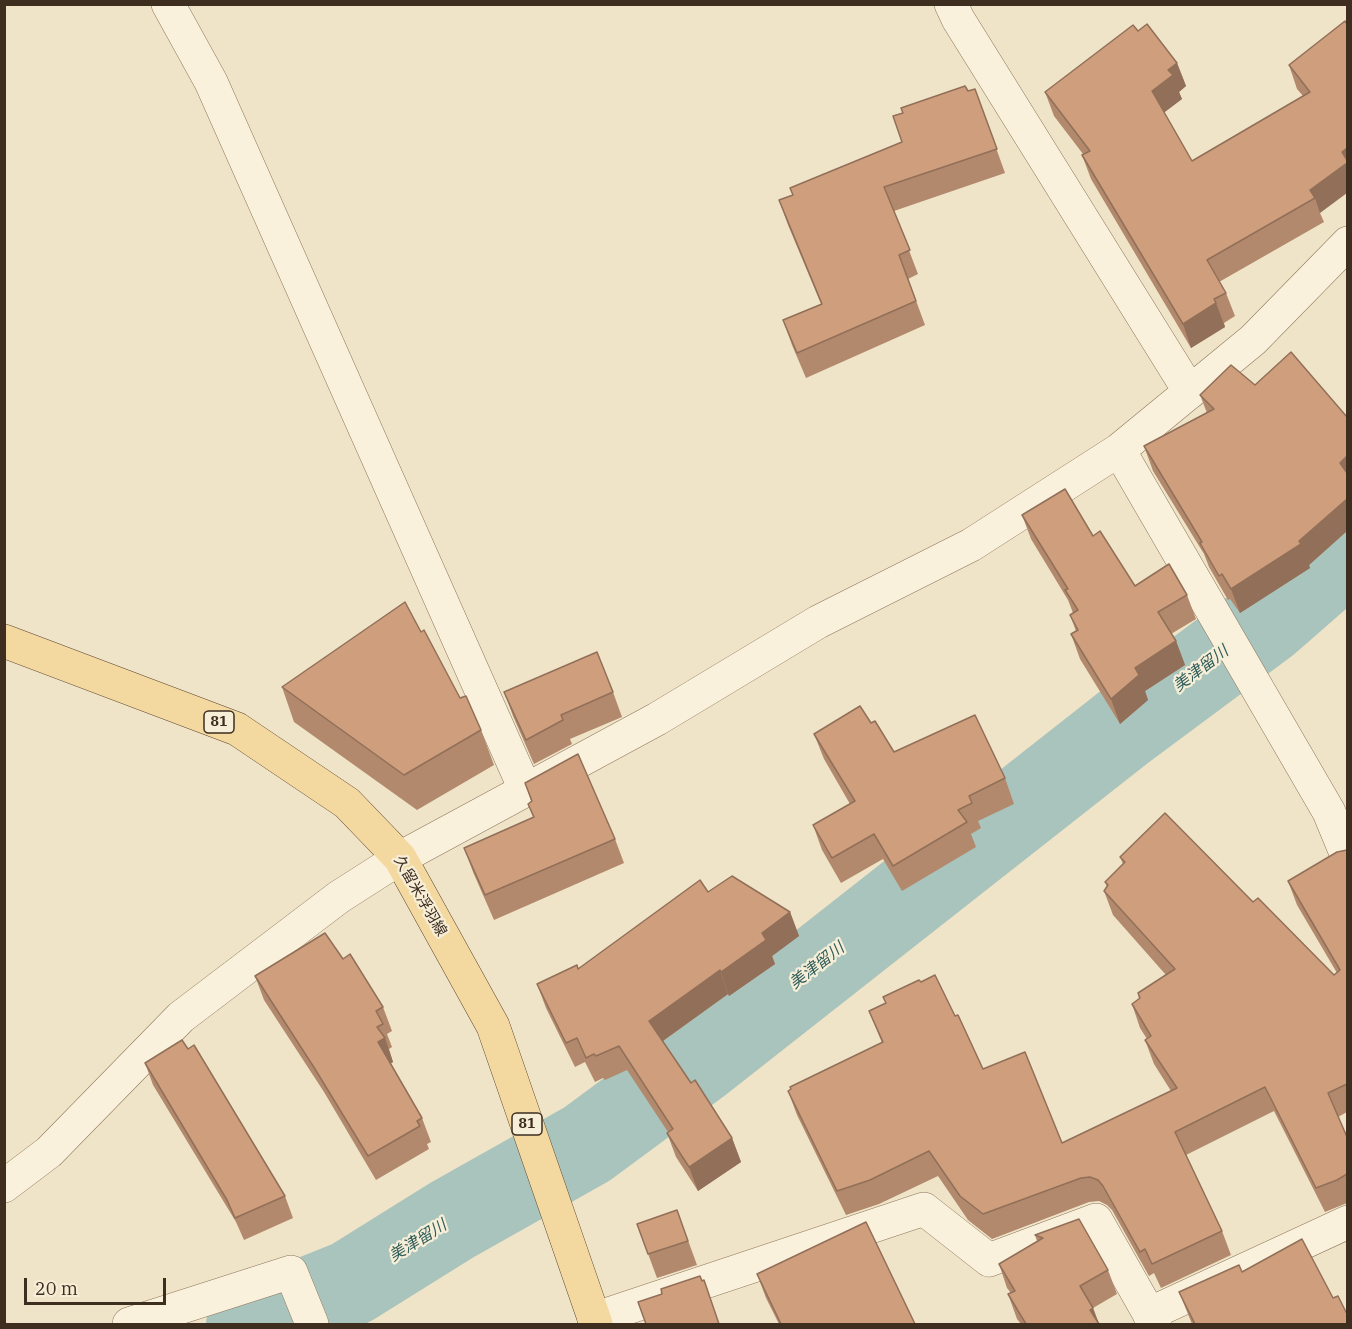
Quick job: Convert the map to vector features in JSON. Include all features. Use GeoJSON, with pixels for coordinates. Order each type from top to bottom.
{"type":"FeatureCollection","features":[{"type":"Feature","properties":{"kind":"main road","name":"久留米浮羽線"},"geometry":{"type":"LineString","coordinates":[[4,640],[237,729],[348,803],[400,858],[493,1026],[595,1322]]}},
{"type":"Feature","properties":{"kind":"street"},"geometry":{"type":"LineString","coordinates":[[168,4],[211,82],[525,789]]}},
{"type":"Feature","properties":{"kind":"street"},"geometry":{"type":"LineString","coordinates":[[951,4],[964,29],[1190,392]]}},
{"type":"Feature","properties":{"kind":"street"},"geometry":{"type":"LineString","coordinates":[[4,1186],[49,1152],[180,1017],[339,897],[400,858],[463,826],[525,789],[657,719],[818,622],[971,545],[1119,450],[1253,340],[1347,243]]}},
{"type":"Feature","properties":{"kind":"street"},"geometry":{"type":"LineString","coordinates":[[1119,450],[1329,812],[1347,858]]}},
{"type":"Feature","properties":{"kind":"street"},"geometry":{"type":"LineString","coordinates":[[595,1322],[924,1209],[989,1260],[1096,1220],[1152,1319],[1347,1222]]}},
{"type":"Feature","properties":{"kind":"street"},"geometry":{"type":"LineString","coordinates":[[129,1324],[291,1272],[312,1324]]}},
{"type":"Feature","properties":{"kind":"building"},"geometry":{"type":"Polygon","coordinates":[[[1345,21],[1347,24],[1347,148],[1342,152],[1347,163],[1310,190],[1315,198],[1207,260],[1226,293],[1214,299],[1216,303],[1183,324],[1082,155],[1090,151],[1045,92],[1133,25],[1138,31],[1147,24],[1177,63],[1168,70],[1173,75],[1152,91],[1192,161],[1310,92],[1289,65],[1345,21]]]}},
{"type":"Feature","properties":{"kind":"building"},"geometry":{"type":"Polygon","coordinates":[[[965,86],[968,91],[975,89],[997,149],[884,187],[910,250],[899,255],[916,301],[797,353],[783,320],[822,304],[779,200],[793,195],[790,188],[902,142],[893,116],[903,113],[901,108],[965,86]]]}},
{"type":"Feature","properties":{"kind":"building"},"geometry":{"type":"Polygon","coordinates":[[[1291,352],[1347,417],[1347,456],[1340,463],[1347,473],[1347,499],[1299,541],[1301,544],[1231,589],[1222,574],[1219,576],[1200,543],[1202,542],[1144,446],[1214,409],[1200,395],[1231,365],[1255,385],[1291,352]]]}},
{"type":"Feature","properties":{"kind":"building"},"geometry":{"type":"Polygon","coordinates":[[[1065,489],[1093,536],[1100,531],[1135,586],[1169,564],[1187,595],[1158,612],[1176,641],[1135,668],[1139,675],[1111,699],[1071,634],[1078,630],[1070,615],[1078,610],[1065,590],[1068,589],[1022,515],[1065,489]]]}},
{"type":"Feature","properties":{"kind":"building"},"geometry":{"type":"Polygon","coordinates":[[[405,602],[421,632],[424,630],[460,698],[466,696],[481,730],[404,775],[282,687],[405,602]]]}},
{"type":"Feature","properties":{"kind":"building"},"geometry":{"type":"Polygon","coordinates":[[[597,652],[613,692],[561,715],[563,720],[526,740],[504,692],[597,652]]]}},
{"type":"Feature","properties":{"kind":"building"},"geometry":{"type":"Polygon","coordinates":[[[860,706],[871,723],[875,721],[894,752],[975,715],[1005,778],[969,796],[972,803],[958,810],[967,822],[893,866],[874,834],[832,858],[813,825],[855,801],[814,734],[860,706]]]}},
{"type":"Feature","properties":{"kind":"building"},"geometry":{"type":"Polygon","coordinates":[[[578,754],[615,839],[485,895],[464,848],[534,817],[528,804],[532,801],[525,783],[578,754]]]}},
{"type":"Feature","properties":{"kind":"building"},"geometry":{"type":"Polygon","coordinates":[[[1165,813],[1253,902],[1258,898],[1334,975],[1340,970],[1288,881],[1337,852],[1347,850],[1347,1084],[1328,1093],[1347,1137],[1347,1174],[1316,1188],[1265,1087],[1175,1132],[1222,1231],[1152,1264],[1145,1249],[1140,1252],[1103,1186],[1098,1180],[1090,1177],[1081,1178],[983,1214],[960,1196],[929,1151],[870,1180],[837,1191],[788,1091],[790,1087],[883,1042],[869,1011],[886,1003],[883,997],[935,975],[955,1016],[958,1015],[983,1069],[1025,1052],[1062,1143],[1177,1088],[1145,1040],[1151,1036],[1132,1004],[1140,998],[1138,993],[1175,969],[1104,891],[1108,885],[1105,882],[1125,862],[1120,857],[1165,813]]]}},
{"type":"Feature","properties":{"kind":"building"},"geometry":{"type":"Polygon","coordinates":[[[732,876],[790,912],[762,933],[766,940],[649,1021],[691,1083],[695,1080],[732,1138],[689,1167],[667,1133],[673,1129],[619,1046],[586,1058],[577,1038],[566,1043],[537,984],[577,965],[578,969],[700,880],[708,892],[732,876]]]}},
{"type":"Feature","properties":{"kind":"building"},"geometry":{"type":"Polygon","coordinates":[[[325,933],[343,959],[350,954],[383,1007],[376,1011],[383,1024],[377,1027],[385,1038],[378,1042],[422,1118],[417,1121],[420,1126],[368,1156],[255,976],[325,933]]]}},
{"type":"Feature","properties":{"kind":"building"},"geometry":{"type":"Polygon","coordinates":[[[182,1040],[188,1049],[194,1045],[285,1196],[235,1218],[227,1200],[145,1063],[182,1040]]]}},
{"type":"Feature","properties":{"kind":"building"},"geometry":{"type":"Polygon","coordinates":[[[677,1210],[688,1241],[648,1254],[637,1224],[677,1210]]]}},
{"type":"Feature","properties":{"kind":"building"},"geometry":{"type":"Polygon","coordinates":[[[1079,1219],[1108,1270],[1080,1286],[1099,1324],[1026,1324],[1008,1294],[1015,1291],[999,1264],[1043,1238],[1035,1235],[1079,1219]]]}},
{"type":"Feature","properties":{"kind":"building"},"geometry":{"type":"Polygon","coordinates":[[[866,1222],[915,1324],[781,1324],[757,1274],[866,1222]]]}},
{"type":"Feature","properties":{"kind":"building"},"geometry":{"type":"Polygon","coordinates":[[[1302,1239],[1333,1298],[1338,1296],[1347,1314],[1347,1324],[1195,1324],[1179,1292],[1239,1265],[1242,1272],[1302,1239]]]}},
{"type":"Feature","properties":{"kind":"building"},"geometry":{"type":"Polygon","coordinates":[[[700,1276],[702,1281],[704,1280],[719,1324],[646,1324],[638,1302],[662,1294],[661,1289],[700,1276]]]}},
{"type":"Feature","properties":{"kind":"waterway","name":"美津留川"},"geometry":{"type":"LineString","coordinates":[[249,1324],[351,1283],[452,1220],[587,1144],[698,1062],[1123,728],[1267,621],[1348,550]]}}]}
